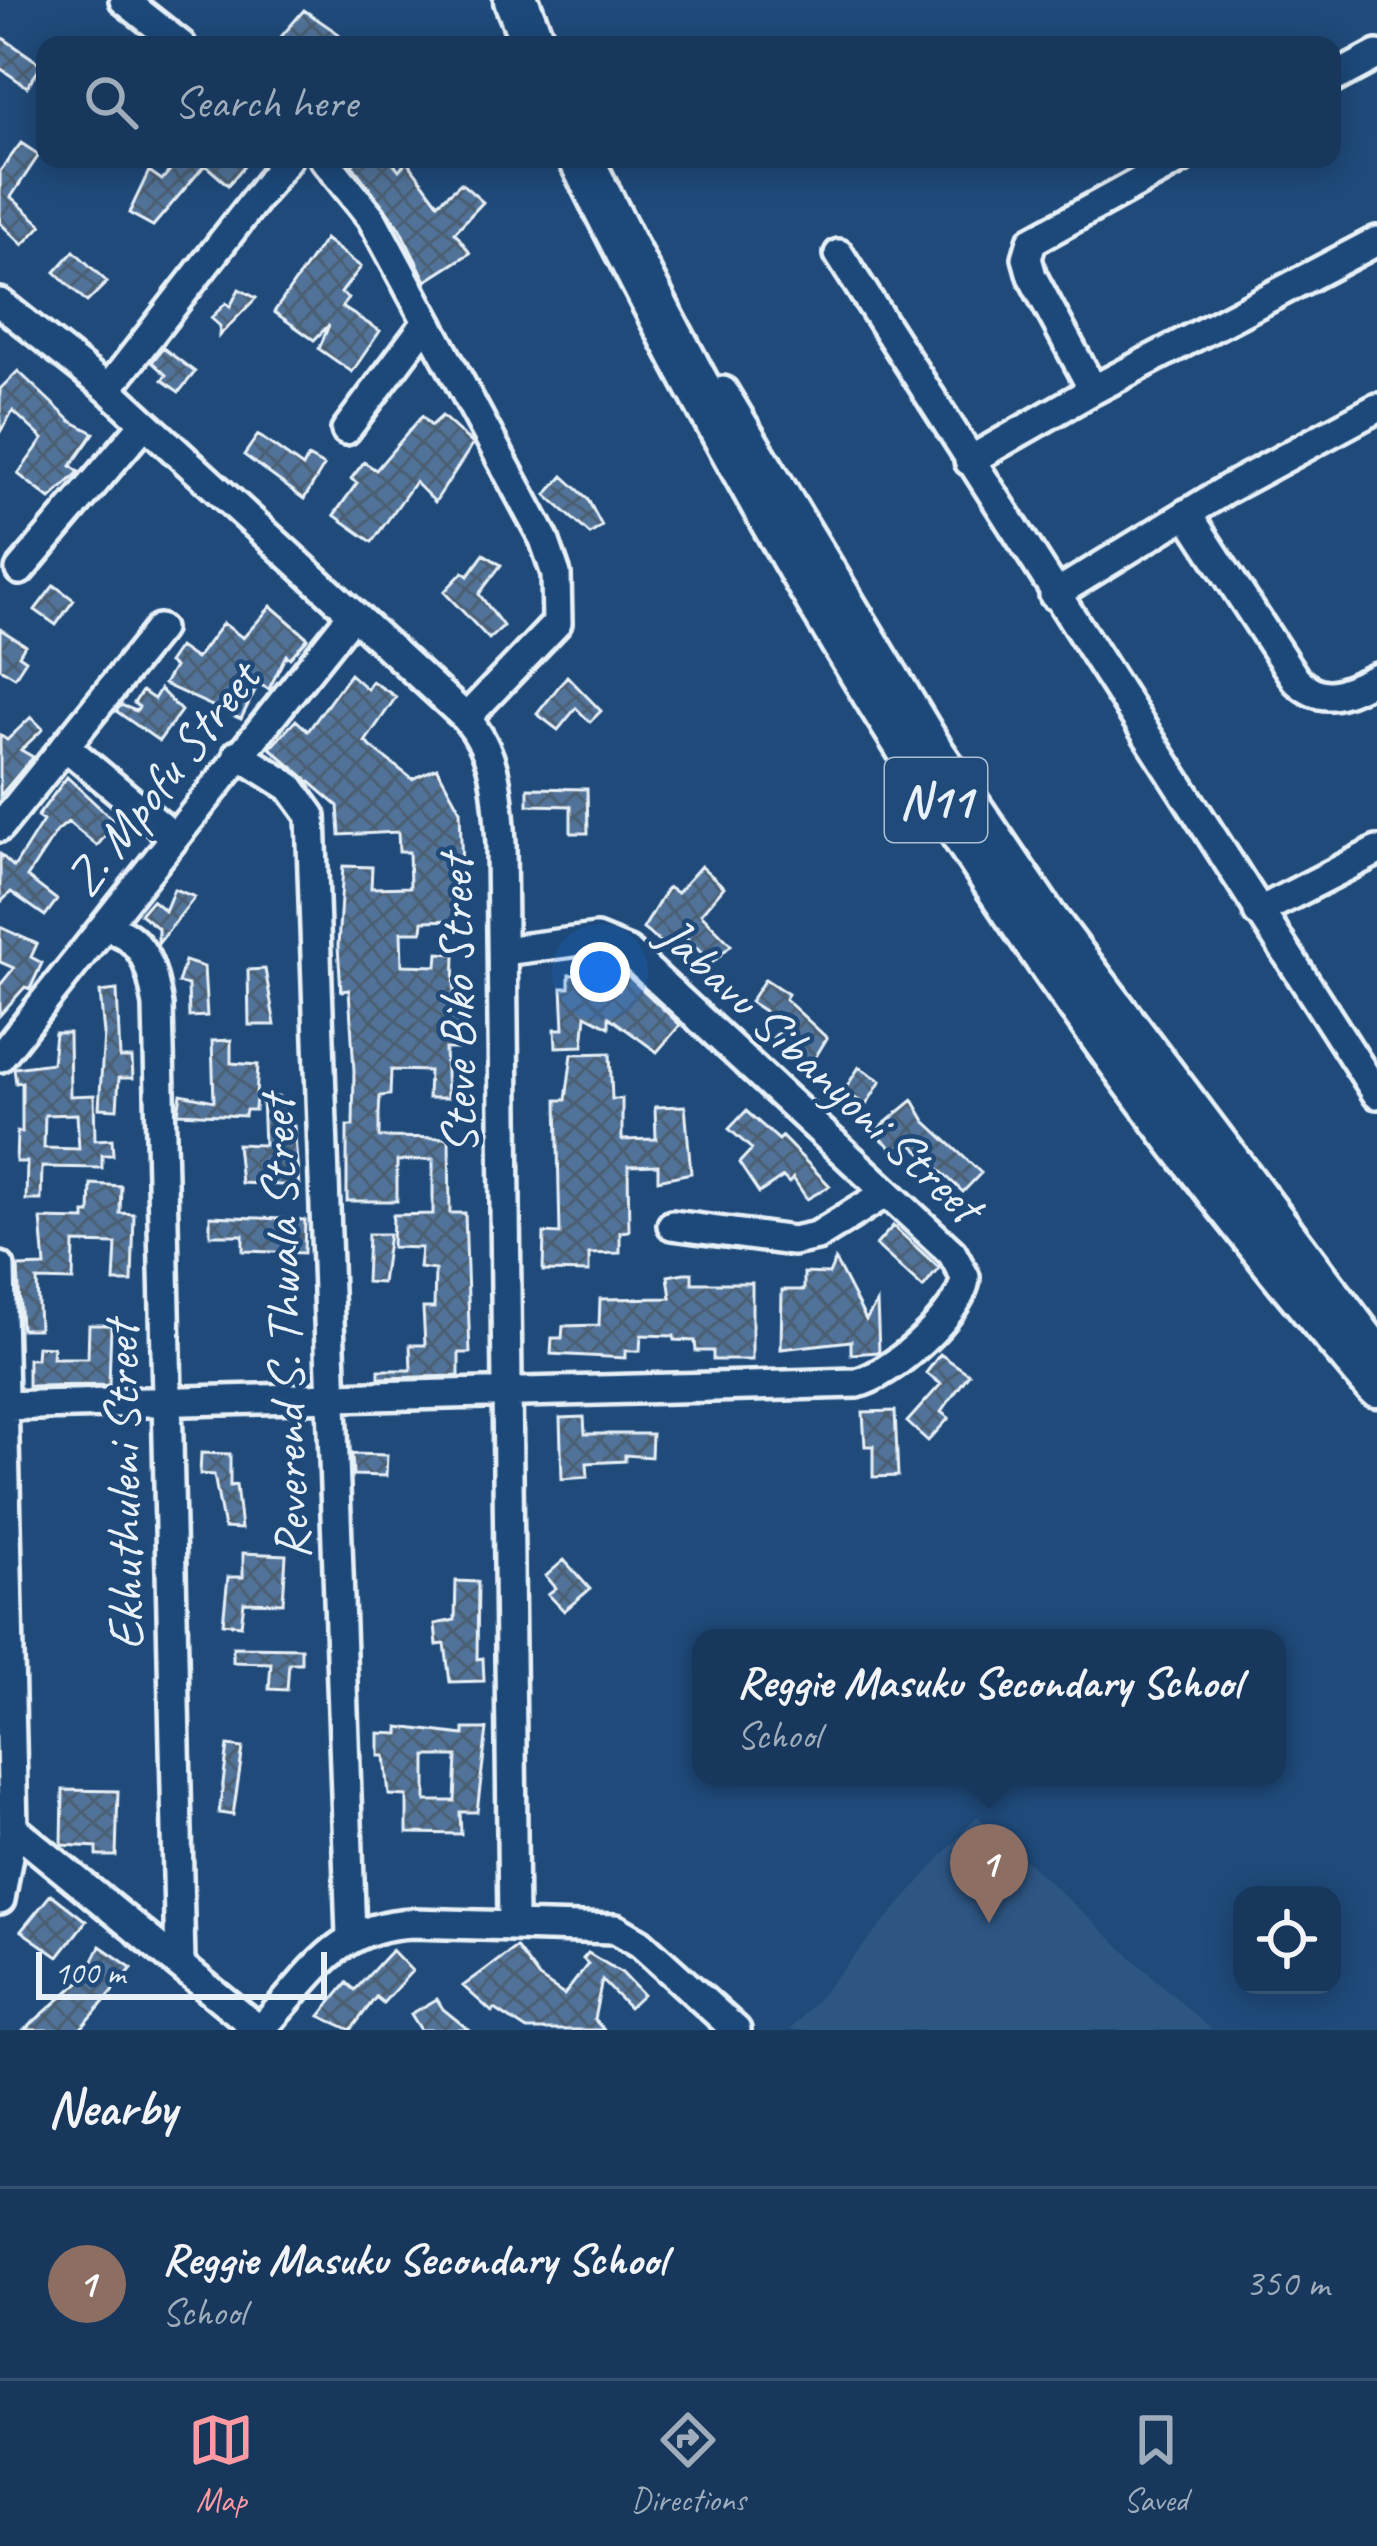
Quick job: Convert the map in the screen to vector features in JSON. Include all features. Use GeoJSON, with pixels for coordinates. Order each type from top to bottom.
{"type":"FeatureCollection","features":[{"type":"Feature","properties":{"kind":"highway"},"geometry":{"type":"LineString","coordinates":[[516,0],[530,36]]}},
{"type":"Feature","properties":{"kind":"highway","name":"N11"},"geometry":{"type":"LineString","coordinates":[[584,168],[742,475],[978,864],[1153,1109],[1377,1385]]}},
{"type":"Feature","properties":{"kind":"street"},"geometry":{"type":"LineString","coordinates":[[124,0],[170,36]]}},
{"type":"Feature","properties":{"kind":"street"},"geometry":{"type":"LineString","coordinates":[[1341,74],[1377,56]]}},
{"type":"Feature","properties":{"kind":"street"},"geometry":{"type":"LineString","coordinates":[[108,389],[280,168]]}},
{"type":"Feature","properties":{"kind":"street"},"geometry":{"type":"LineString","coordinates":[[331,168],[371,217],[544,539],[559,605],[557,622],[544,641],[466,718]]}},
{"type":"Feature","properties":{"kind":"street"},"geometry":{"type":"LineString","coordinates":[[1093,390],[1032,276],[1027,258],[1032,241],[1165,168]]}},
{"type":"Feature","properties":{"kind":"street"},"geometry":{"type":"LineString","coordinates":[[969,460],[1377,241]]}},
{"type":"Feature","properties":{"kind":"street"},"geometry":{"type":"LineString","coordinates":[[839,254],[1258,912],[1365,1050],[1377,1094]]}},
{"type":"Feature","properties":{"kind":"street"},"geometry":{"type":"LineString","coordinates":[[646,292],[716,381],[938,748],[1050,913],[1377,1347]]}},
{"type":"Feature","properties":{"kind":"street","name":"Steve Biko Street"},"geometry":{"type":"LineString","coordinates":[[0,303],[108,389],[466,718],[484,739],[494,767],[503,951],[511,1389],[513,1923]]}},
{"type":"Feature","properties":{"kind":"street"},"geometry":{"type":"LineString","coordinates":[[346,430],[428,322]]}},
{"type":"Feature","properties":{"kind":"street"},"geometry":{"type":"LineString","coordinates":[[1054,595],[1187,513],[1377,408]]}},
{"type":"Feature","properties":{"kind":"street"},"geometry":{"type":"LineString","coordinates":[[20,570],[146,424]]}},
{"type":"Feature","properties":{"kind":"street"},"geometry":{"type":"LineString","coordinates":[[1187,513],[1296,680],[1311,694],[1336,696],[1377,678]]}},
{"type":"Feature","properties":{"kind":"street","name":"Z. Mpofu Street"},"geometry":{"type":"LineString","coordinates":[[0,1057],[352,615]]}},
{"type":"Feature","properties":{"kind":"street"},"geometry":{"type":"LineString","coordinates":[[0,827],[159,629]]}},
{"type":"Feature","properties":{"kind":"street"},"geometry":{"type":"LineString","coordinates":[[65,746],[174,837]]}},
{"type":"Feature","properties":{"kind":"street","name":"Reverend S. Thwala Street"},"geometry":{"type":"LineString","coordinates":[[238,754],[290,787],[311,817],[351,1935]]}},
{"type":"Feature","properties":{"kind":"street"},"geometry":{"type":"LineString","coordinates":[[1258,912],[1377,851]]}},
{"type":"Feature","properties":{"kind":"street","name":"Ekhuthuleni Street"},"geometry":{"type":"LineString","coordinates":[[106,927],[134,940],[146,955],[158,1006],[180,1962]]}},
{"type":"Feature","properties":{"kind":"street","name":"Jabavu Sibanyoni Street"},"geometry":{"type":"LineString","coordinates":[[503,951],[596,939],[618,946],[952,1253],[965,1276],[960,1298],[898,1363],[857,1383],[511,1389]]}},
{"type":"Feature","properties":{"kind":"street"},"geometry":{"type":"LineString","coordinates":[[671,1225],[793,1241],[817,1236],[886,1193]]}},
{"type":"Feature","properties":{"kind":"street"},"geometry":{"type":"LineString","coordinates":[[0,1267],[5,1668],[13,1828],[0,1900]]}},
{"type":"Feature","properties":{"kind":"street"},"geometry":{"type":"LineString","coordinates":[[1,1406],[511,1389]]}},
{"type":"Feature","properties":{"kind":"street"},"geometry":{"type":"LineString","coordinates":[[13,1828],[180,1962],[270,2027],[351,1935],[381,1924],[513,1923],[602,1926],[626,1934],[736,2030]]}},
{"type":"Feature","properties":{"kind":"shaded area"},"geometry":{"type":"Polygon","coordinates":[[[977,1816],[1211,2030],[790,2030],[977,1816]]]}},
{"type":"Feature","properties":{"kind":"building"},"geometry":{"type":"Polygon","coordinates":[[[304,10],[339,34],[338,36],[282,36],[304,10]]]}},
{"type":"Feature","properties":{"kind":"building"},"geometry":{"type":"Polygon","coordinates":[[[0,36],[36,61],[36,74],[27,87],[0,68],[0,36]]]}},
{"type":"Feature","properties":{"kind":"building"},"geometry":{"type":"Polygon","coordinates":[[[21,143],[36,153],[11,197],[42,225],[23,245],[0,223],[0,171],[21,143]]]}},
{"type":"Feature","properties":{"kind":"building"},"geometry":{"type":"Polygon","coordinates":[[[172,168],[202,168],[153,226],[129,213],[149,171],[162,180],[172,168]]]}},
{"type":"Feature","properties":{"kind":"building"},"geometry":{"type":"Polygon","coordinates":[[[208,168],[242,168],[228,185],[208,168]]]}},
{"type":"Feature","properties":{"kind":"building"},"geometry":{"type":"Polygon","coordinates":[[[354,168],[412,168],[438,203],[461,183],[483,202],[455,232],[470,253],[426,281],[400,229],[354,168]]]}},
{"type":"Feature","properties":{"kind":"building"},"geometry":{"type":"Polygon","coordinates":[[[325,239],[361,267],[341,293],[348,298],[342,307],[380,331],[352,372],[319,349],[329,325],[314,340],[274,312],[325,239]]]}},
{"type":"Feature","properties":{"kind":"building"},"geometry":{"type":"Polygon","coordinates":[[[74,251],[107,282],[87,302],[55,272],[74,251]]]}},
{"type":"Feature","properties":{"kind":"building"},"geometry":{"type":"Polygon","coordinates":[[[239,289],[256,298],[219,336],[220,326],[211,318],[226,303],[230,307],[239,289]]]}},
{"type":"Feature","properties":{"kind":"building"},"geometry":{"type":"Polygon","coordinates":[[[163,348],[195,372],[179,392],[162,380],[166,375],[152,362],[163,348]]]}},
{"type":"Feature","properties":{"kind":"building"},"geometry":{"type":"Polygon","coordinates":[[[18,371],[71,421],[94,433],[71,466],[79,472],[50,499],[18,474],[43,439],[13,411],[0,432],[0,389],[18,371]]]}},
{"type":"Feature","properties":{"kind":"building"},"geometry":{"type":"Polygon","coordinates":[[[422,416],[431,426],[442,416],[473,444],[435,502],[415,482],[372,542],[334,515],[357,483],[351,479],[364,462],[376,470],[422,416]]]}},
{"type":"Feature","properties":{"kind":"building"},"geometry":{"type":"Polygon","coordinates":[[[258,435],[303,467],[308,457],[324,466],[304,499],[244,455],[258,435]]]}},
{"type":"Feature","properties":{"kind":"building"},"geometry":{"type":"Polygon","coordinates":[[[563,476],[587,498],[602,526],[590,534],[546,495],[563,476]]]}},
{"type":"Feature","properties":{"kind":"building"},"geometry":{"type":"Polygon","coordinates":[[[484,554],[501,565],[479,594],[503,626],[489,639],[444,592],[463,572],[468,576],[484,554]]]}},
{"type":"Feature","properties":{"kind":"building"},"geometry":{"type":"Polygon","coordinates":[[[54,585],[74,600],[56,625],[35,610],[54,585]]]}},
{"type":"Feature","properties":{"kind":"building"},"geometry":{"type":"Polygon","coordinates":[[[271,606],[308,638],[290,658],[286,655],[269,689],[258,684],[241,719],[164,684],[174,667],[168,663],[179,647],[196,659],[223,623],[243,638],[271,606]]]}},
{"type":"Feature","properties":{"kind":"building"},"geometry":{"type":"Polygon","coordinates":[[[0,629],[25,645],[19,655],[26,660],[15,677],[0,668],[0,629]]]}},
{"type":"Feature","properties":{"kind":"building"},"geometry":{"type":"Polygon","coordinates":[[[350,674],[367,689],[372,681],[396,697],[365,742],[412,779],[437,768],[460,810],[463,900],[457,900],[458,920],[423,921],[422,932],[401,932],[402,965],[437,966],[438,953],[455,954],[454,992],[465,991],[465,1033],[458,1033],[457,1049],[445,1049],[447,1098],[428,1098],[429,1071],[391,1070],[390,1095],[380,1096],[379,1114],[379,1137],[449,1138],[450,1213],[465,1213],[470,1353],[459,1353],[459,1376],[379,1378],[379,1370],[411,1370],[410,1345],[425,1345],[423,1308],[434,1308],[435,1270],[419,1268],[421,1248],[392,1247],[393,1215],[433,1214],[433,1159],[397,1161],[397,1201],[347,1201],[347,1126],[353,1126],[354,1071],[349,990],[341,991],[338,946],[343,866],[372,867],[371,888],[410,887],[409,852],[399,852],[398,832],[340,835],[338,806],[270,748],[296,720],[308,731],[350,674]]]}},
{"type":"Feature","properties":{"kind":"building"},"geometry":{"type":"Polygon","coordinates":[[[567,676],[601,711],[590,722],[576,708],[558,730],[537,714],[567,676]]]}},
{"type":"Feature","properties":{"kind":"building"},"geometry":{"type":"Polygon","coordinates":[[[160,689],[181,711],[159,741],[116,711],[121,705],[136,711],[139,707],[134,703],[142,691],[154,699],[160,689]]]}},
{"type":"Feature","properties":{"kind":"building"},"geometry":{"type":"Polygon","coordinates":[[[31,717],[43,729],[21,750],[33,757],[0,796],[0,735],[7,740],[31,717]]]}},
{"type":"Feature","properties":{"kind":"building"},"geometry":{"type":"Polygon","coordinates":[[[67,777],[116,823],[97,846],[68,822],[57,831],[27,877],[57,900],[45,916],[11,892],[0,903],[0,854],[14,867],[43,821],[37,817],[67,777]]]}},
{"type":"Feature","properties":{"kind":"building"},"geometry":{"type":"Polygon","coordinates":[[[528,788],[587,789],[588,833],[571,833],[571,806],[528,805],[528,788]]]}},
{"type":"Feature","properties":{"kind":"building"},"geometry":{"type":"Polygon","coordinates":[[[701,866],[724,887],[701,914],[731,945],[712,963],[684,936],[670,950],[643,929],[668,887],[677,893],[701,866]]]}},
{"type":"Feature","properties":{"kind":"building"},"geometry":{"type":"Polygon","coordinates":[[[174,889],[195,897],[158,944],[158,928],[140,914],[152,900],[165,911],[174,889]]]}},
{"type":"Feature","properties":{"kind":"building"},"geometry":{"type":"Polygon","coordinates":[[[0,927],[37,944],[31,957],[42,963],[30,989],[25,987],[0,1015],[0,985],[14,968],[0,962],[0,927]]]}},
{"type":"Feature","properties":{"kind":"building"},"geometry":{"type":"Polygon","coordinates":[[[185,961],[204,967],[207,1016],[189,1017],[188,985],[178,983],[185,961]]]}},
{"type":"Feature","properties":{"kind":"building"},"geometry":{"type":"Polygon","coordinates":[[[265,969],[275,1025],[249,1025],[248,970],[265,969]]]}},
{"type":"Feature","properties":{"kind":"building"},"geometry":{"type":"Polygon","coordinates":[[[590,974],[619,990],[627,975],[680,1025],[657,1052],[609,1017],[609,1027],[586,1015],[583,1046],[556,1047],[555,1029],[564,1029],[562,988],[569,988],[569,975],[590,974]]]}},
{"type":"Feature","properties":{"kind":"building"},"geometry":{"type":"Polygon","coordinates":[[[765,979],[788,994],[785,999],[827,1038],[807,1071],[773,1038],[786,1025],[750,1002],[765,979]]]}},
{"type":"Feature","properties":{"kind":"building"},"geometry":{"type":"Polygon","coordinates":[[[117,990],[120,1058],[132,1058],[133,1078],[119,1078],[117,1109],[99,1108],[104,1034],[100,992],[117,990]]]}},
{"type":"Feature","properties":{"kind":"building"},"geometry":{"type":"Polygon","coordinates":[[[55,1033],[69,1033],[70,1096],[94,1095],[95,1140],[112,1139],[113,1155],[102,1155],[102,1168],[42,1167],[41,1200],[26,1200],[27,1162],[16,1162],[17,1132],[22,1132],[22,1082],[16,1083],[14,1068],[52,1063],[55,1033]],[[77,1114],[45,1115],[44,1148],[79,1149],[77,1114]]]}},
{"type":"Feature","properties":{"kind":"building"},"geometry":{"type":"Polygon","coordinates":[[[231,1040],[231,1063],[258,1065],[255,1110],[246,1110],[245,1116],[178,1113],[181,1094],[214,1101],[212,1041],[231,1040]]]}},
{"type":"Feature","properties":{"kind":"building"},"geometry":{"type":"Polygon","coordinates":[[[610,1053],[612,1099],[622,1099],[622,1140],[656,1139],[655,1107],[685,1106],[691,1173],[658,1180],[658,1165],[628,1166],[629,1231],[620,1232],[620,1253],[589,1254],[589,1272],[543,1271],[544,1233],[560,1234],[557,1100],[566,1100],[572,1054],[610,1053]]]}},
{"type":"Feature","properties":{"kind":"building"},"geometry":{"type":"Polygon","coordinates":[[[859,1067],[881,1081],[866,1105],[844,1091],[859,1067]]]}},
{"type":"Feature","properties":{"kind":"building"},"geometry":{"type":"Polygon","coordinates":[[[279,1097],[280,1126],[294,1126],[299,1186],[241,1183],[237,1144],[264,1145],[262,1098],[279,1097]]]}},
{"type":"Feature","properties":{"kind":"building"},"geometry":{"type":"Polygon","coordinates":[[[913,1100],[925,1121],[981,1173],[963,1192],[907,1140],[896,1152],[874,1132],[913,1100]]]}},
{"type":"Feature","properties":{"kind":"building"},"geometry":{"type":"Polygon","coordinates":[[[746,1111],[779,1140],[782,1137],[830,1186],[807,1199],[793,1178],[789,1183],[783,1177],[759,1193],[739,1163],[752,1149],[729,1129],[746,1111]]]}},
{"type":"Feature","properties":{"kind":"building"},"geometry":{"type":"Polygon","coordinates":[[[91,1184],[121,1186],[120,1213],[134,1214],[132,1282],[114,1282],[116,1244],[74,1243],[73,1281],[37,1280],[39,1329],[21,1329],[18,1267],[45,1266],[41,1219],[85,1220],[85,1213],[90,1213],[91,1184]]]}},
{"type":"Feature","properties":{"kind":"building"},"geometry":{"type":"Polygon","coordinates":[[[210,1216],[305,1220],[304,1253],[243,1251],[243,1235],[210,1235],[210,1216]]]}},
{"type":"Feature","properties":{"kind":"building"},"geometry":{"type":"Polygon","coordinates":[[[893,1226],[939,1268],[923,1288],[876,1245],[893,1226]]]}},
{"type":"Feature","properties":{"kind":"building"},"geometry":{"type":"Polygon","coordinates":[[[368,1234],[389,1234],[382,1283],[366,1282],[368,1234]]]}},
{"type":"Feature","properties":{"kind":"building"},"geometry":{"type":"Polygon","coordinates":[[[835,1260],[866,1320],[877,1302],[879,1352],[851,1354],[851,1341],[781,1349],[782,1290],[804,1290],[804,1273],[829,1274],[835,1260]]]}},
{"type":"Feature","properties":{"kind":"building"},"geometry":{"type":"Polygon","coordinates":[[[692,1273],[692,1283],[752,1283],[752,1360],[713,1360],[713,1351],[696,1351],[695,1341],[641,1335],[640,1351],[625,1351],[625,1358],[551,1354],[552,1338],[562,1338],[563,1326],[599,1325],[600,1299],[671,1298],[668,1276],[692,1273]]]}},
{"type":"Feature","properties":{"kind":"building"},"geometry":{"type":"Polygon","coordinates":[[[89,1325],[111,1325],[109,1385],[28,1386],[28,1359],[36,1359],[37,1346],[53,1347],[52,1358],[88,1358],[89,1325]]]}},
{"type":"Feature","properties":{"kind":"building"},"geometry":{"type":"Polygon","coordinates":[[[940,1354],[969,1374],[941,1412],[949,1418],[928,1441],[907,1422],[941,1384],[926,1373],[940,1354]]]}},
{"type":"Feature","properties":{"kind":"building"},"geometry":{"type":"Polygon","coordinates":[[[895,1411],[898,1476],[873,1477],[873,1446],[865,1446],[863,1412],[895,1411]]]}},
{"type":"Feature","properties":{"kind":"building"},"geometry":{"type":"Polygon","coordinates":[[[584,1417],[585,1434],[652,1434],[651,1457],[625,1455],[625,1461],[587,1463],[588,1477],[562,1479],[560,1418],[584,1417]]]}},
{"type":"Feature","properties":{"kind":"building"},"geometry":{"type":"Polygon","coordinates":[[[201,1453],[230,1454],[230,1486],[236,1485],[241,1529],[224,1528],[214,1475],[200,1474],[201,1453]]]}},
{"type":"Feature","properties":{"kind":"building"},"geometry":{"type":"Polygon","coordinates":[[[352,1454],[387,1455],[386,1476],[353,1475],[352,1454]]]}},
{"type":"Feature","properties":{"kind":"building"},"geometry":{"type":"Polygon","coordinates":[[[243,1553],[286,1555],[283,1603],[244,1602],[241,1625],[223,1623],[228,1577],[243,1577],[243,1553]]]}},
{"type":"Feature","properties":{"kind":"building"},"geometry":{"type":"Polygon","coordinates":[[[564,1560],[590,1589],[564,1611],[548,1594],[556,1588],[546,1576],[564,1560]]]}},
{"type":"Feature","properties":{"kind":"building"},"geometry":{"type":"Polygon","coordinates":[[[456,1581],[478,1582],[477,1659],[483,1658],[484,1681],[450,1682],[445,1644],[437,1645],[435,1624],[455,1620],[456,1581]]]}},
{"type":"Feature","properties":{"kind":"building"},"geometry":{"type":"Polygon","coordinates":[[[233,1647],[301,1648],[301,1663],[289,1663],[287,1690],[269,1689],[271,1663],[233,1662],[233,1647]]]}},
{"type":"Feature","properties":{"kind":"building"},"geometry":{"type":"Polygon","coordinates":[[[399,1727],[464,1735],[464,1729],[487,1729],[477,1812],[460,1812],[461,1834],[407,1833],[407,1796],[389,1795],[385,1756],[379,1756],[379,1733],[399,1734],[399,1727]],[[426,1756],[426,1801],[455,1801],[457,1756],[426,1756]]]}},
{"type":"Feature","properties":{"kind":"building"},"geometry":{"type":"Polygon","coordinates":[[[228,1746],[243,1748],[233,1815],[219,1813],[228,1746]]]}},
{"type":"Feature","properties":{"kind":"building"},"geometry":{"type":"Polygon","coordinates":[[[63,1790],[118,1791],[116,1856],[97,1856],[97,1847],[62,1845],[63,1790]]]}},
{"type":"Feature","properties":{"kind":"building"},"geometry":{"type":"Polygon","coordinates":[[[51,1894],[86,1921],[58,1957],[21,1931],[51,1894]]]}},
{"type":"Feature","properties":{"kind":"building"},"geometry":{"type":"Polygon","coordinates":[[[100,1946],[132,1968],[86,2023],[79,2030],[24,2030],[84,1978],[100,1946]]]}},
{"type":"Feature","properties":{"kind":"building"},"geometry":{"type":"Polygon","coordinates":[[[516,1947],[539,1978],[564,1995],[588,1964],[583,1959],[588,1953],[622,1973],[643,1995],[629,2008],[602,1980],[594,2019],[604,2030],[527,2030],[495,2009],[492,2012],[463,1986],[516,1947]]]}},
{"type":"Feature","properties":{"kind":"building"},"geometry":{"type":"Polygon","coordinates":[[[392,1950],[412,1971],[383,2003],[376,1997],[351,2030],[320,2016],[347,1983],[355,1990],[392,1950]]]}},
{"type":"Feature","properties":{"kind":"building"},"geometry":{"type":"Polygon","coordinates":[[[437,1999],[469,2030],[421,2030],[411,2014],[437,1999]]]}},
{"type":"Feature","properties":{"kind":"place","name":"Reggie Masuku Secondary School"},"geometry":{"type":"Point","coordinates":[989,1923]}}]}
